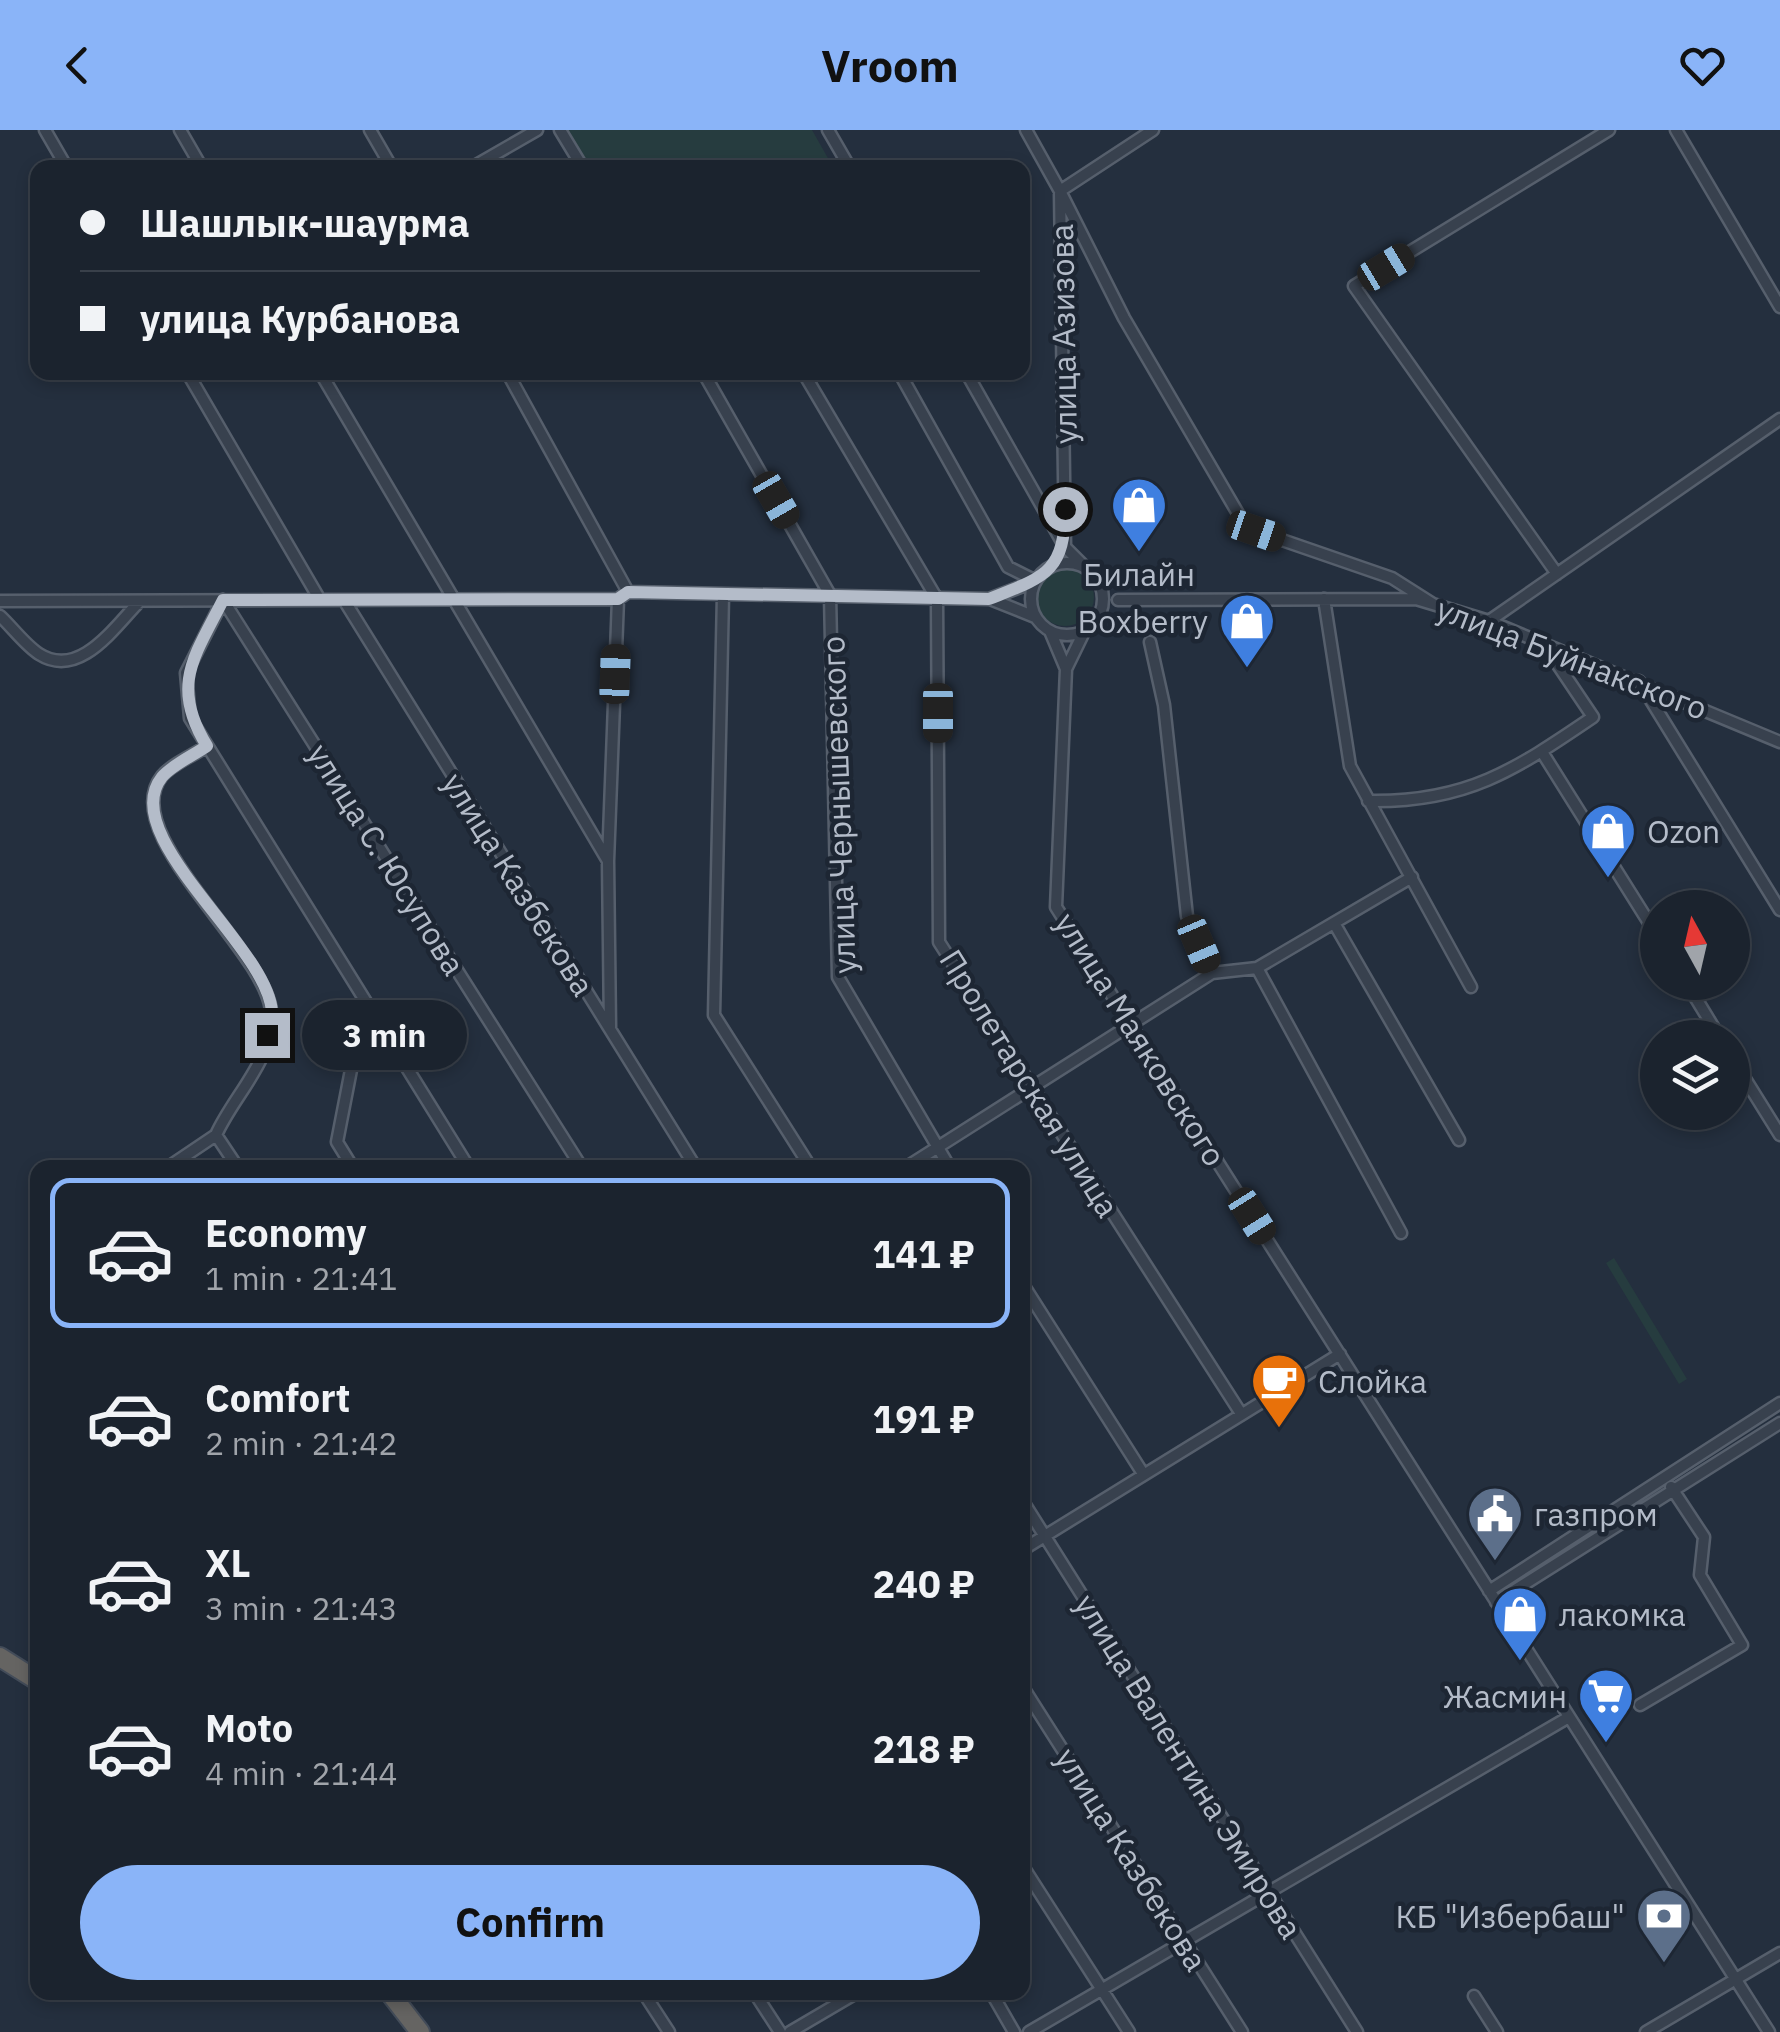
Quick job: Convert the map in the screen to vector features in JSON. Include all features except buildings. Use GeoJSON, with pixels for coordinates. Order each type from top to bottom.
{"type":"FeatureCollection","features":[{"type":"Feature","properties":{"kind":"highway"},"geometry":{"type":"LineString","coordinates":[[0,1656],[30,1676]]}},
{"type":"Feature","properties":{"kind":"highway"},"geometry":{"type":"LineString","coordinates":[[395,2000],[420,2032]]}},
{"type":"Feature","properties":{"kind":"street"},"geometry":{"type":"LineString","coordinates":[[45,130],[62,160]]}},
{"type":"Feature","properties":{"kind":"street"},"geometry":{"type":"LineString","coordinates":[[180,130],[197,160]]}},
{"type":"Feature","properties":{"kind":"street"},"geometry":{"type":"LineString","coordinates":[[370,130],[387,160]]}},
{"type":"Feature","properties":{"kind":"street"},"geometry":{"type":"LineString","coordinates":[[484,160],[537,130]]}},
{"type":"Feature","properties":{"kind":"street"},"geometry":{"type":"LineString","coordinates":[[560,130],[578,160]]}},
{"type":"Feature","properties":{"kind":"street"},"geometry":{"type":"LineString","coordinates":[[828,130],[845,160]]}},
{"type":"Feature","properties":{"kind":"street","name":"улица Азизова"},"geometry":{"type":"LineString","coordinates":[[1026,130],[1060,190],[1065,547]]}},
{"type":"Feature","properties":{"kind":"street"},"geometry":{"type":"LineString","coordinates":[[1152,130],[1060,190],[1124,318],[1243,522],[1256,531],[1392,578],[1433,604]]}},
{"type":"Feature","properties":{"kind":"street"},"geometry":{"type":"LineString","coordinates":[[1556,574],[1354,286],[1609,130]]}},
{"type":"Feature","properties":{"kind":"street"},"geometry":{"type":"LineString","coordinates":[[1676,130],[1780,307]]}},
{"type":"Feature","properties":{"kind":"street"},"geometry":{"type":"LineString","coordinates":[[192,380],[320,600]]}},
{"type":"Feature","properties":{"kind":"street"},"geometry":{"type":"LineString","coordinates":[[325,380],[608,862]]}},
{"type":"Feature","properties":{"kind":"street"},"geometry":{"type":"LineString","coordinates":[[510,380],[623,596],[608,862],[610,1030]]}},
{"type":"Feature","properties":{"kind":"street"},"geometry":{"type":"LineString","coordinates":[[708,380],[830,594]]}},
{"type":"Feature","properties":{"kind":"street"},"geometry":{"type":"LineString","coordinates":[[808,380],[937,599]]}},
{"type":"Feature","properties":{"kind":"street"},"geometry":{"type":"LineString","coordinates":[[902,380],[1008,568],[1036,581]]}},
{"type":"Feature","properties":{"kind":"street"},"geometry":{"type":"LineString","coordinates":[[971,380],[1065,547],[1118,600],[1085,630],[1066,669]]}},
{"type":"Feature","properties":{"kind":"street"},"geometry":{"type":"LineString","coordinates":[[1489,621],[1780,419]]}},
{"type":"Feature","properties":{"kind":"street"},"geometry":{"type":"LineString","coordinates":[[0,601],[830,594],[989,599],[1036,581],[1065,547]]}},
{"type":"Feature","properties":{"kind":"street"},"geometry":{"type":"LineString","coordinates":[[1051,566],[1077,564],[1092,574],[1103,601],[1100,614]]}},
{"type":"Feature","properties":{"kind":"street"},"geometry":{"type":"LineString","coordinates":[[1035,617],[1031,603],[1036,581]]}},
{"type":"Feature","properties":{"kind":"street","name":"улица Чернышевского"},"geometry":{"type":"LineString","coordinates":[[830,594],[838,977],[945,1160]]}},
{"type":"Feature","properties":{"kind":"street"},"geometry":{"type":"LineString","coordinates":[[722,595],[714,1015],[806,1160]]}},
{"type":"Feature","properties":{"kind":"street","name":"Пролетарская улица"},"geometry":{"type":"LineString","coordinates":[[937,599],[939,942],[1240,1412]]}},
{"type":"Feature","properties":{"kind":"street"},"geometry":{"type":"LineString","coordinates":[[989,599],[1035,617],[1050,631],[1066,669]]}},
{"type":"Feature","properties":{"kind":"street"},"geometry":{"type":"LineString","coordinates":[[1324,599],[1350,766],[1471,987]]}},
{"type":"Feature","properties":{"kind":"street","name":"улица Буйнакского"},"geometry":{"type":"LineString","coordinates":[[1118,600],[1416,599],[1489,621],[1780,742]]}},
{"type":"Feature","properties":{"kind":"street"},"geometry":{"type":"LineString","coordinates":[[0,616],[40,655],[63,660],[84,657],[140,600]]}},
{"type":"Feature","properties":{"kind":"street"},"geometry":{"type":"LineString","coordinates":[[223,600],[186,673],[190,718],[464,1160]]}},
{"type":"Feature","properties":{"kind":"street","name":"улица С. Юсупова"},"geometry":{"type":"LineString","coordinates":[[223,600],[577,1160]]}},
{"type":"Feature","properties":{"kind":"street","name":"улица Казбекова"},"geometry":{"type":"LineString","coordinates":[[344,600],[691,1160]]}},
{"type":"Feature","properties":{"kind":"street"},"geometry":{"type":"LineString","coordinates":[[1050,631],[1061,634],[1085,630]]}},
{"type":"Feature","properties":{"kind":"street"},"geometry":{"type":"LineString","coordinates":[[1150,642],[1164,705],[1187,916],[1212,973]]}},
{"type":"Feature","properties":{"kind":"street"},"geometry":{"type":"LineString","coordinates":[[1368,801],[1407,802],[1476,788],[1542,752],[1594,715],[1556,662],[1557,650]]}},
{"type":"Feature","properties":{"kind":"street","name":"улица Маяковского"},"geometry":{"type":"LineString","coordinates":[[1066,669],[1056,907],[1770,2032]]}},
{"type":"Feature","properties":{"kind":"street"},"geometry":{"type":"LineString","coordinates":[[1638,680],[1780,910]]}},
{"type":"Feature","properties":{"kind":"street"},"geometry":{"type":"LineString","coordinates":[[179,1160],[216,1135],[263,1058],[272,1012],[258,974],[158,835],[152,800],[162,776],[207,746]]}},
{"type":"Feature","properties":{"kind":"street"},"geometry":{"type":"LineString","coordinates":[[1542,752],[1640,908]]}},
{"type":"Feature","properties":{"kind":"street"},"geometry":{"type":"LineString","coordinates":[[917,1160],[1212,973],[1258,968],[1412,877]]}},
{"type":"Feature","properties":{"kind":"street"},"geometry":{"type":"LineString","coordinates":[[1334,923],[1459,1140]]}},
{"type":"Feature","properties":{"kind":"street"},"geometry":{"type":"LineString","coordinates":[[1258,968],[1401,1234]]}},
{"type":"Feature","properties":{"kind":"street"},"geometry":{"type":"LineString","coordinates":[[349,1160],[337,1142],[364,1003]]}},
{"type":"Feature","properties":{"kind":"street"},"geometry":{"type":"LineString","coordinates":[[1750,1086],[1780,1134]]}},
{"type":"Feature","properties":{"kind":"street"},"geometry":{"type":"LineString","coordinates":[[216,1135],[233,1160]]}},
{"type":"Feature","properties":{"kind":"street"},"geometry":{"type":"LineString","coordinates":[[1030,1296],[1142,1472]]}},
{"type":"Feature","properties":{"kind":"street"},"geometry":{"type":"LineString","coordinates":[[1030,1545],[1142,1472],[1340,1354]]}},
{"type":"Feature","properties":{"kind":"street"},"geometry":{"type":"LineString","coordinates":[[1489,1590],[1780,1403]]}},
{"type":"Feature","properties":{"kind":"street"},"geometry":{"type":"LineString","coordinates":[[1496,1602],[1777,1425],[1764,1414]]}},
{"type":"Feature","properties":{"kind":"street"},"geometry":{"type":"LineString","coordinates":[[1640,1705],[1742,1645],[1700,1574],[1704,1537],[1665,1478]]}},
{"type":"Feature","properties":{"kind":"street","name":"улица Валентина Эмирова"},"geometry":{"type":"LineString","coordinates":[[1030,1512],[1357,2032]]}},
{"type":"Feature","properties":{"kind":"street","name":"улица Казбекова"},"geometry":{"type":"LineString","coordinates":[[1030,1699],[1242,2032]]}},
{"type":"Feature","properties":{"kind":"street"},"geometry":{"type":"LineString","coordinates":[[1030,2032],[1266,1890],[1569,1717]]}},
{"type":"Feature","properties":{"kind":"street"},"geometry":{"type":"LineString","coordinates":[[1030,1877],[1128,2032]]}},
{"type":"Feature","properties":{"kind":"street"},"geometry":{"type":"LineString","coordinates":[[1646,2032],[1780,1953]]}},
{"type":"Feature","properties":{"kind":"street"},"geometry":{"type":"LineString","coordinates":[[1474,1996],[1496,2032]]}},
{"type":"Feature","properties":{"kind":"street"},"geometry":{"type":"LineString","coordinates":[[649,2000],[669,2032]]}},
{"type":"Feature","properties":{"kind":"street"},"geometry":{"type":"LineString","coordinates":[[759,2000],[780,2032]]}},
{"type":"Feature","properties":{"kind":"street"},"geometry":{"type":"LineString","coordinates":[[790,2032],[844,2000]]}},
{"type":"Feature","properties":{"kind":"street"},"geometry":{"type":"LineString","coordinates":[[996,2000],[1014,2032]]}},
{"type":"Feature","properties":{"kind":"green space"},"geometry":{"type":"Polygon","coordinates":[[[560,130],[812,130],[829,160],[578,160],[560,130]]]}},
{"type":"Feature","properties":{"kind":"green space"},"geometry":{"type":"Polygon","coordinates":[[[1065,568],[1085,577],[1094,597],[1085,617],[1065,626],[1045,617],[1036,597],[1045,577],[1065,568]]]}},
{"type":"Feature","properties":{"kind":"green space"},"geometry":{"type":"Polygon","coordinates":[[[1614,1258],[1687,1379],[1679,1384],[1606,1263],[1614,1258]]]}},
{"type":"Feature","properties":{"kind":"place","name":"Билайн"},"geometry":{"type":"Point","coordinates":[1139,554]}},
{"type":"Feature","properties":{"kind":"place","name":"Boxberry"},"geometry":{"type":"Point","coordinates":[1247,670]}},
{"type":"Feature","properties":{"kind":"place","name":"Ozon"},"geometry":{"type":"Point","coordinates":[1608,880]}},
{"type":"Feature","properties":{"kind":"place","name":"Слойка"},"geometry":{"type":"Point","coordinates":[1279,1430]}},
{"type":"Feature","properties":{"kind":"place","name":"газпром"},"geometry":{"type":"Point","coordinates":[1495,1563]}},
{"type":"Feature","properties":{"kind":"place","name":"лакомка"},"geometry":{"type":"Point","coordinates":[1520,1663]}},
{"type":"Feature","properties":{"kind":"place","name":"Жасмин"},"geometry":{"type":"Point","coordinates":[1606,1745]}},
{"type":"Feature","properties":{"kind":"place","name":"КБ \"Избербаш\""},"geometry":{"type":"Point","coordinates":[1664,1965]}},
{"type":"Feature","properties":{"kind":"route"},"geometry":{"type":"LineString","coordinates":[[267,1035],[272,1012],[258,974],[158,835],[152,800],[162,776],[207,746],[190,718],[186,673],[223,600],[618,599],[628,592],[989,599],[1036,581],[1051,566],[1065,547],[1065,509]]}}]}
